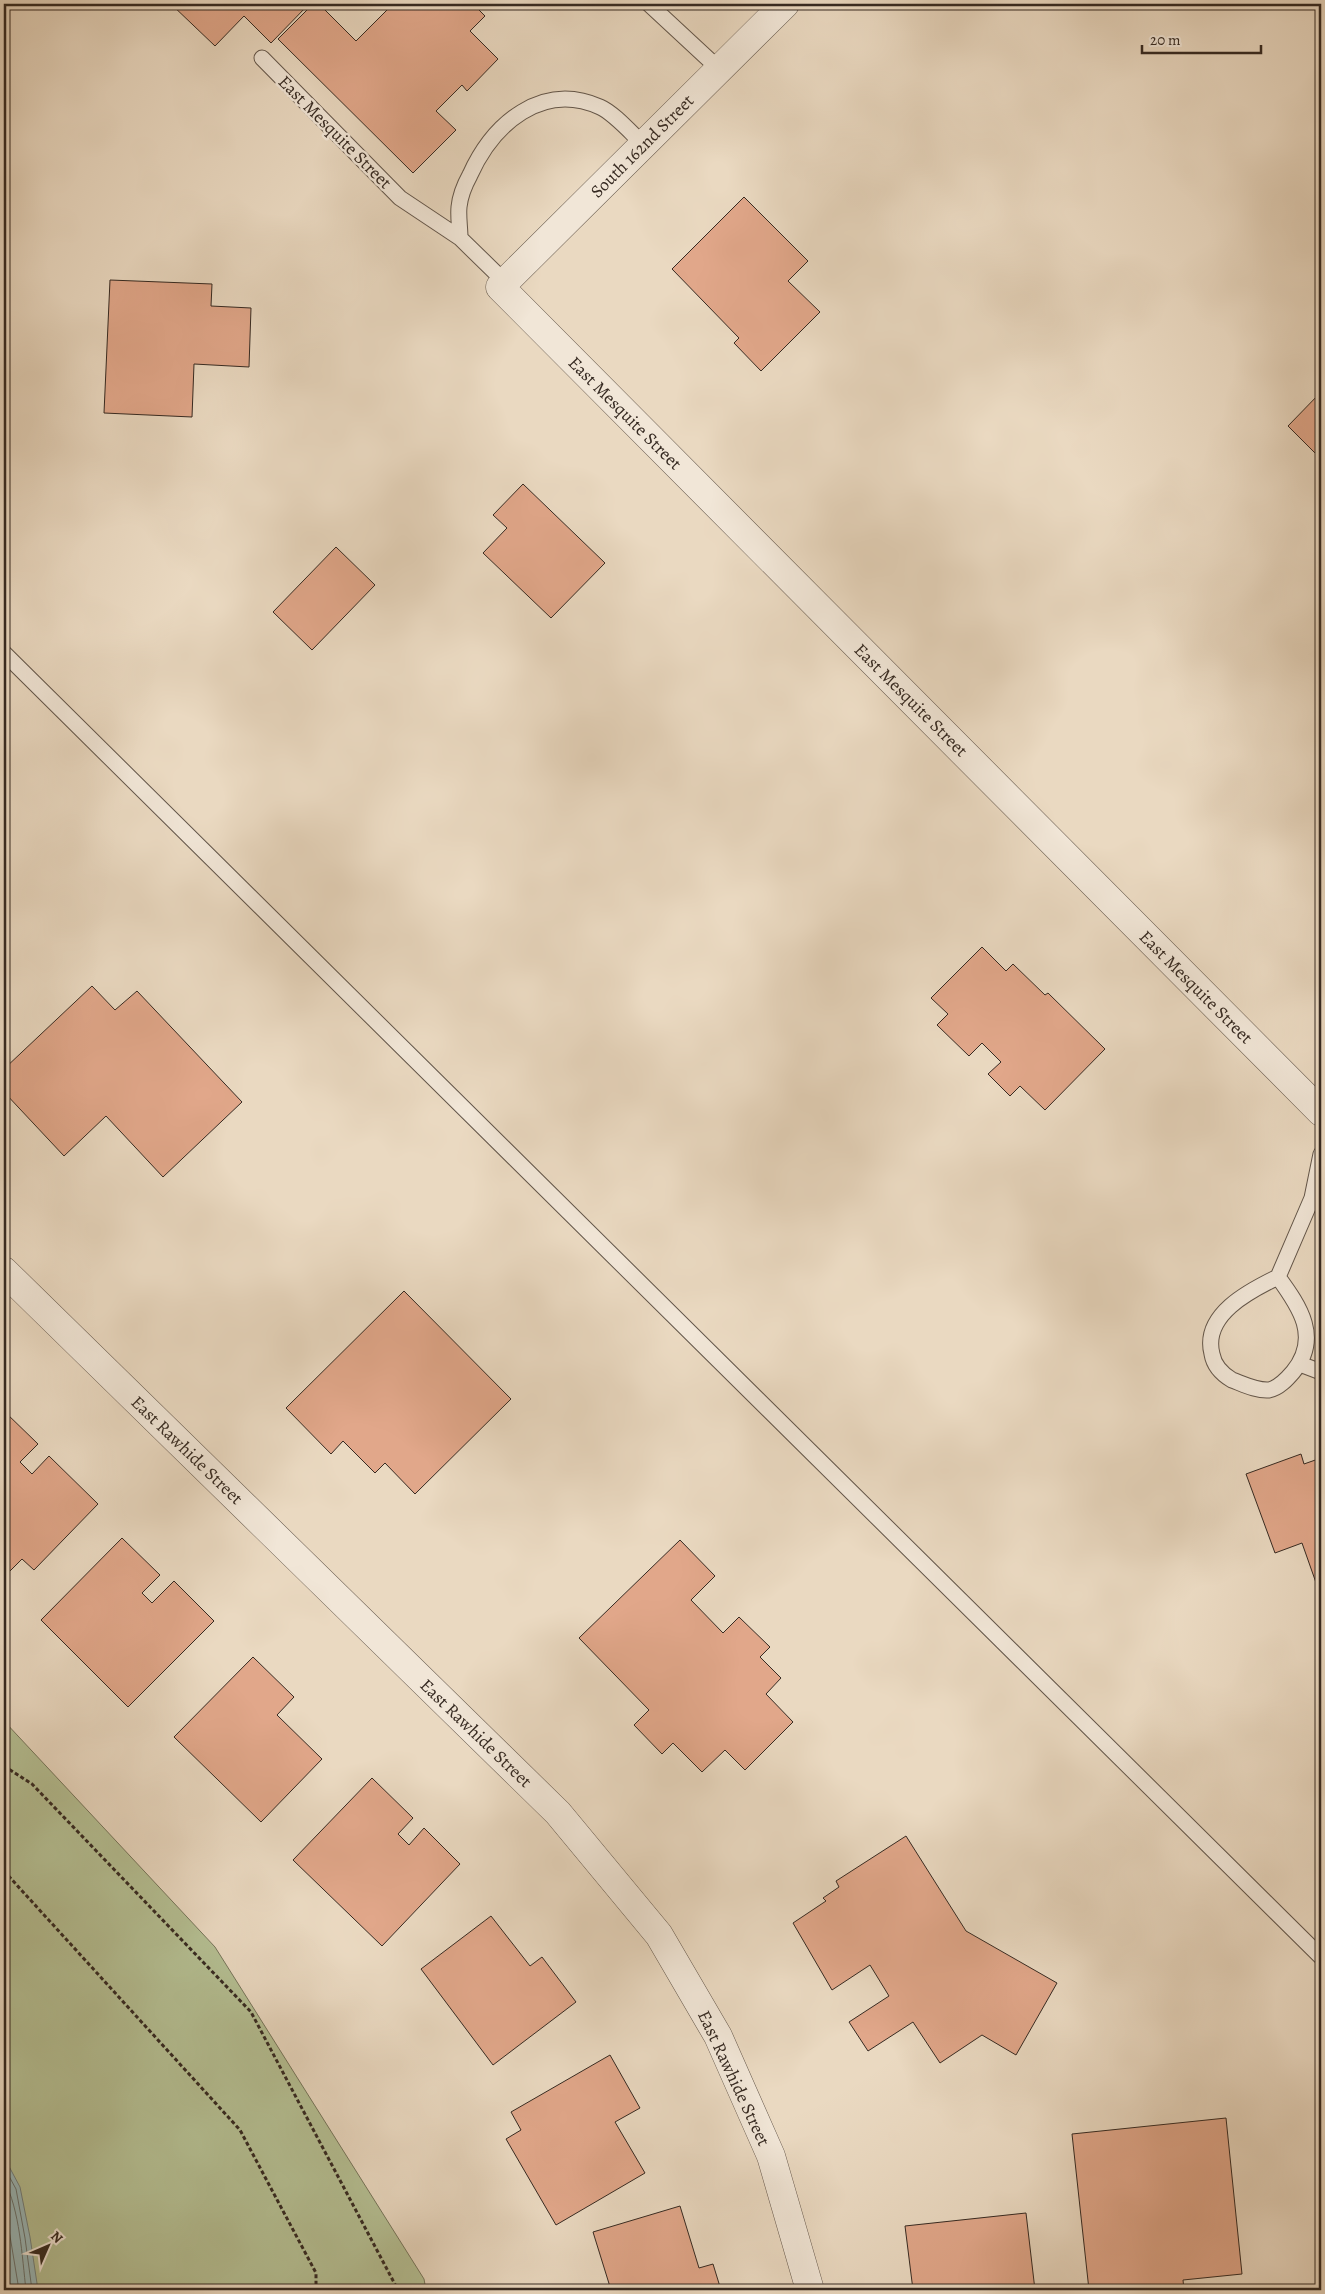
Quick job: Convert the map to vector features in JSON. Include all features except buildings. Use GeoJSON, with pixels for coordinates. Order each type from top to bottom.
{"type":"FeatureCollection","features":[{"type":"Feature","properties":{"kind":"street","name":"South 162nd Street"},"geometry":{"type":"LineString","coordinates":[[503,285],[785,4]]}},
{"type":"Feature","properties":{"kind":"street","name":"East Mesquite Street"},"geometry":{"type":"LineString","coordinates":[[503,285],[1321,1112]]}},
{"type":"Feature","properties":{"kind":"street","name":"East Rawhide Street"},"geometry":{"type":"LineString","coordinates":[[4,1271],[558,1813],[659,1935],[718,2036],[770,2156],[810,2290]]}},
{"type":"Feature","properties":{"kind":"lane"},"geometry":{"type":"LineString","coordinates":[[649,4],[719,69]]}},
{"type":"Feature","properties":{"kind":"lane","name":"East Mesquite Street"},"geometry":{"type":"LineString","coordinates":[[262,58],[400,198],[460,238],[503,285]]}},
{"type":"Feature","properties":{"kind":"lane"},"geometry":{"type":"LineString","coordinates":[[460,238],[459,206],[465,185],[478,156],[492,136],[509,120],[530,108],[552,99],[578,100],[602,108],[644,145]]}},
{"type":"Feature","properties":{"kind":"lane"},"geometry":{"type":"LineString","coordinates":[[4,653],[1321,1958]]}},
{"type":"Feature","properties":{"kind":"lane"},"geometry":{"type":"LineString","coordinates":[[1278,1277],[1294,1300],[1306,1328],[1307,1346],[1300,1364],[1286,1381],[1269,1390],[1247,1386],[1228,1377],[1214,1364],[1211,1350],[1213,1330],[1224,1313],[1248,1292],[1278,1277],[1319,1179],[1321,1154]]}},
{"type":"Feature","properties":{"kind":"lane"},"geometry":{"type":"LineString","coordinates":[[1300,1364],[1321,1372]]}},
{"type":"Feature","properties":{"kind":"path"},"geometry":{"type":"LineString","coordinates":[[4,1766],[32,1784],[251,2012],[398,2290]]}},
{"type":"Feature","properties":{"kind":"path"},"geometry":{"type":"LineString","coordinates":[[4,1871],[240,2130],[316,2273],[316,2290]]}},
{"type":"Feature","properties":{"kind":"green space"},"geometry":{"type":"Polygon","coordinates":[[[4,1721],[215,1947],[424,2279],[426,2290],[4,2290],[4,1721]]]}},
{"type":"Feature","properties":{"kind":"water"},"geometry":{"type":"Polygon","coordinates":[[[4,2157],[20,2187],[38,2290],[4,2290],[4,2157]]]}}]}
